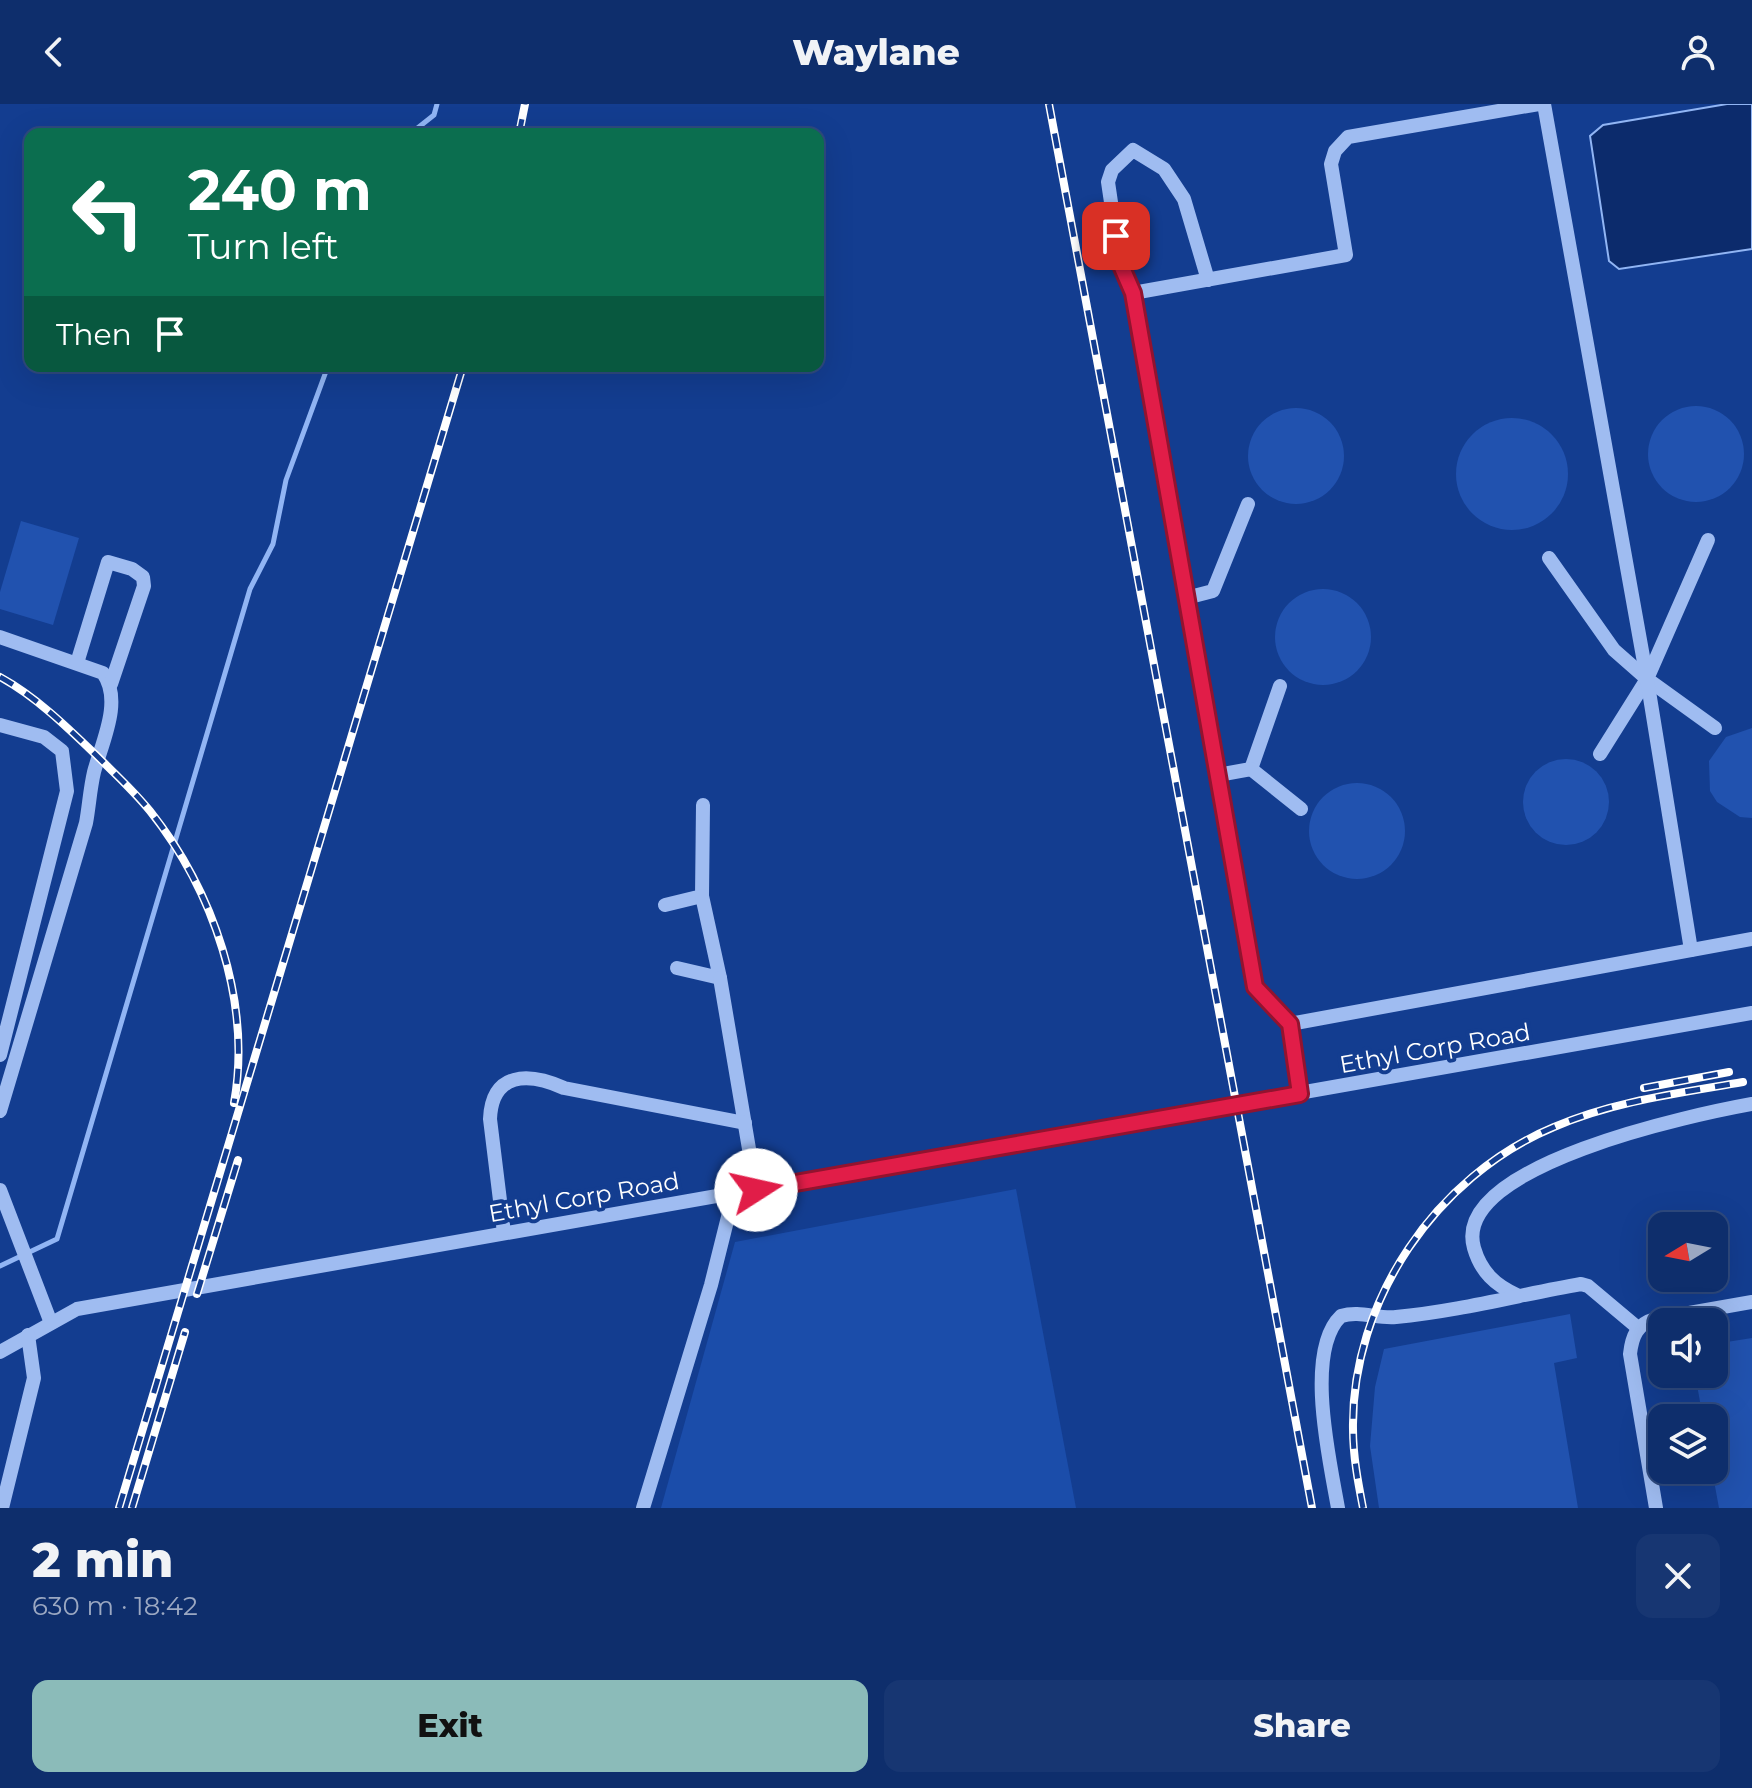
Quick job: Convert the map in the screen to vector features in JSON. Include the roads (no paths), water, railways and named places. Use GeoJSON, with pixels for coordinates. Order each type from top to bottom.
{"type":"FeatureCollection","features":[{"type":"Feature","properties":{"kind":"lane"},"geometry":{"type":"LineString","coordinates":[[1133,293],[1346,255],[1331,164],[1335,151],[1348,137],[1542,104],[1647,679],[1691,950]]}},
{"type":"Feature","properties":{"kind":"lane"},"geometry":{"type":"LineString","coordinates":[[1208,280],[1184,199],[1164,169],[1133,150],[1112,170],[1108,182],[1120,263],[1133,293],[1255,987],[1290,1024],[1300,1094]]}},
{"type":"Feature","properties":{"kind":"lane"},"geometry":{"type":"LineString","coordinates":[[1186,598],[1213,591],[1248,504]]}},
{"type":"Feature","properties":{"kind":"lane"},"geometry":{"type":"LineString","coordinates":[[1600,754],[1647,679],[1708,540]]}},
{"type":"Feature","properties":{"kind":"lane"},"geometry":{"type":"LineString","coordinates":[[1549,558],[1614,650],[1647,679],[1715,728]]}},
{"type":"Feature","properties":{"kind":"lane"},"geometry":{"type":"LineString","coordinates":[[0,1111],[86,823],[94,774],[111,711],[111,684],[144,586],[143,577],[132,569],[108,562],[77,663]]}},
{"type":"Feature","properties":{"kind":"lane"},"geometry":{"type":"LineString","coordinates":[[0,637],[103,673],[111,684]]}},
{"type":"Feature","properties":{"kind":"lane"},"geometry":{"type":"LineString","coordinates":[[1251,769],[1280,686]]}},
{"type":"Feature","properties":{"kind":"lane"},"geometry":{"type":"LineString","coordinates":[[0,725],[44,737],[62,751],[67,791],[0,1055]]}},
{"type":"Feature","properties":{"kind":"lane"},"geometry":{"type":"LineString","coordinates":[[1218,775],[1251,769],[1301,809]]}},
{"type":"Feature","properties":{"kind":"lane"},"geometry":{"type":"LineString","coordinates":[[703,805],[702,896],[717,933],[720,978],[756,1190]]}},
{"type":"Feature","properties":{"kind":"lane"},"geometry":{"type":"LineString","coordinates":[[665,905],[702,896]]}},
{"type":"Feature","properties":{"kind":"lane"},"geometry":{"type":"LineString","coordinates":[[1290,1024],[1752,939]]}},
{"type":"Feature","properties":{"kind":"lane"},"geometry":{"type":"LineString","coordinates":[[677,968],[720,978]]}},
{"type":"Feature","properties":{"kind":"lane","name":"Ethyl Corp Road"},"geometry":{"type":"LineString","coordinates":[[0,1352],[77,1309],[1752,1013]]}},
{"type":"Feature","properties":{"kind":"lane"},"geometry":{"type":"LineString","coordinates":[[504,1233],[490,1119],[491,1102],[499,1087],[516,1079],[544,1079],[564,1088],[745,1123]]}},
{"type":"Feature","properties":{"kind":"lane"},"geometry":{"type":"LineString","coordinates":[[1517,1295],[1489,1278],[1480,1265],[1472,1243],[1477,1219],[1494,1196],[1545,1164],[1576,1149],[1713,1111],[1752,1104]]}},
{"type":"Feature","properties":{"kind":"lane"},"geometry":{"type":"LineString","coordinates":[[0,1190],[51,1323]]}},
{"type":"Feature","properties":{"kind":"lane"},"geometry":{"type":"LineString","coordinates":[[643,1508],[711,1285],[729,1213],[727,1195]]}},
{"type":"Feature","properties":{"kind":"lane"},"geometry":{"type":"LineString","coordinates":[[1338,1508],[1321,1401],[1329,1332],[1334,1323],[1349,1313],[1395,1318],[1581,1284],[1588,1286],[1638,1328]]}},
{"type":"Feature","properties":{"kind":"lane"},"geometry":{"type":"LineString","coordinates":[[1656,1508],[1630,1354],[1638,1328],[1655,1319],[1752,1302]]}},
{"type":"Feature","properties":{"kind":"lane"},"geometry":{"type":"LineString","coordinates":[[2,1508],[34,1378],[28,1335]]}},
{"type":"Feature","properties":{"kind":"waterway"},"geometry":{"type":"LineString","coordinates":[[418,128],[434,115],[437,104]]}},
{"type":"Feature","properties":{"kind":"waterway"},"geometry":{"type":"LineString","coordinates":[[0,1266],[57,1239],[250,589],[273,544],[286,480],[326,372]]}},
{"type":"Feature","properties":{"kind":"railway"},"geometry":{"type":"LineString","coordinates":[[520,128],[525,104]]}},
{"type":"Feature","properties":{"kind":"railway"},"geometry":{"type":"LineString","coordinates":[[1049,104],[1312,1508]]}},
{"type":"Feature","properties":{"kind":"railway"},"geometry":{"type":"LineString","coordinates":[[119,1508],[461,372]]}},
{"type":"Feature","properties":{"kind":"railway"},"geometry":{"type":"LineString","coordinates":[[0,677],[50,712],[130,789],[150,811],[192,876],[209,911],[232,987],[238,1065],[234,1103]]}},
{"type":"Feature","properties":{"kind":"railway"},"geometry":{"type":"LineString","coordinates":[[1644,1088],[1729,1072]]}},
{"type":"Feature","properties":{"kind":"railway"},"geometry":{"type":"LineString","coordinates":[[1363,1508],[1353,1429],[1356,1381],[1367,1335],[1385,1290],[1408,1248],[1438,1210],[1473,1177],[1511,1149],[1554,1127],[1624,1104],[1743,1082]]}},
{"type":"Feature","properties":{"kind":"railway"},"geometry":{"type":"LineString","coordinates":[[197,1294],[238,1160]]}},
{"type":"Feature","properties":{"kind":"railway"},"geometry":{"type":"LineString","coordinates":[[132,1508],[185,1332]]}}]}
